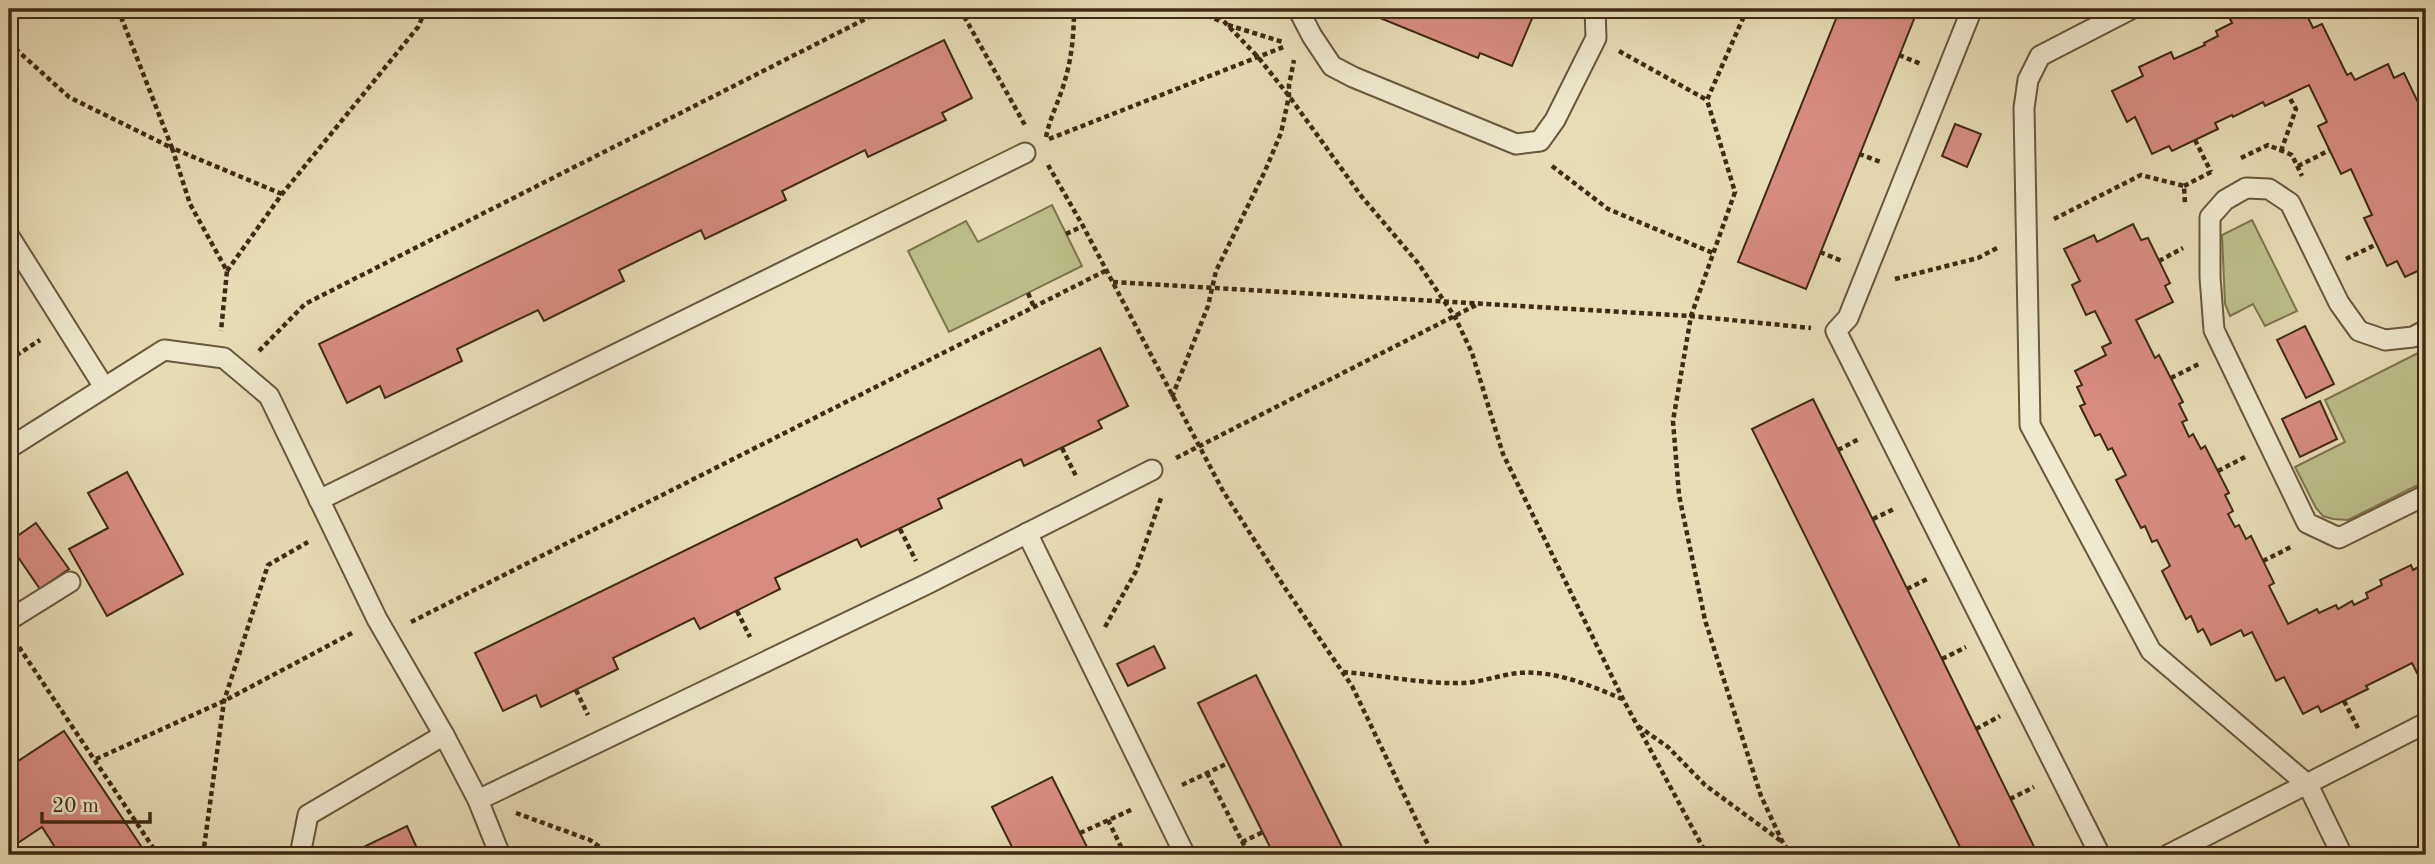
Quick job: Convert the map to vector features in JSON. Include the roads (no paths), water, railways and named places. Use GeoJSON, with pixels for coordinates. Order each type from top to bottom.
{"type":"FeatureCollection","features":[{"type":"Feature","properties":{"kind":"lane"},"geometry":{"type":"LineString","coordinates":[[1298,9],[1332,66],[1516,144],[1540,141],[1547,130],[1596,38],[1595,9]]}},
{"type":"Feature","properties":{"kind":"lane"},"geometry":{"type":"LineString","coordinates":[[1972,9],[1848,318],[1836,331],[2100,855]]}},
{"type":"Feature","properties":{"kind":"lane"},"geometry":{"type":"LineString","coordinates":[[2131,9],[2040,56],[2028,80],[2024,108],[2030,425],[2151,651],[2308,785],[2342,855]]}},
{"type":"Feature","properties":{"kind":"lane"},"geometry":{"type":"LineString","coordinates":[[319,499],[1034,155]]}},
{"type":"Feature","properties":{"kind":"lane"},"geometry":{"type":"LineString","coordinates":[[2426,330],[2413,337],[2385,340],[2359,331],[2339,303],[2290,203],[2269,189],[2246,188],[2225,200],[2210,217],[2214,330],[2307,523],[2339,538],[2426,495]]}},
{"type":"Feature","properties":{"kind":"lane"},"geometry":{"type":"LineString","coordinates":[[9,236],[104,387]]}},
{"type":"Feature","properties":{"kind":"lane"},"geometry":{"type":"LineString","coordinates":[[9,447],[164,350],[224,358],[240,371],[269,396],[382,627],[478,800],[500,855]]}},
{"type":"Feature","properties":{"kind":"lane"},"geometry":{"type":"LineString","coordinates":[[478,800],[693,698],[1152,470]]}},
{"type":"Feature","properties":{"kind":"lane"},"geometry":{"type":"LineString","coordinates":[[1027,533],[1185,855]]}},
{"type":"Feature","properties":{"kind":"lane"},"geometry":{"type":"LineString","coordinates":[[9,620],[70,582]]}},
{"type":"Feature","properties":{"kind":"lane"},"geometry":{"type":"LineString","coordinates":[[2168,855],[2426,723]]}},
{"type":"Feature","properties":{"kind":"lane"},"geometry":{"type":"LineString","coordinates":[[300,855],[308,814],[444,735]]}}]}
